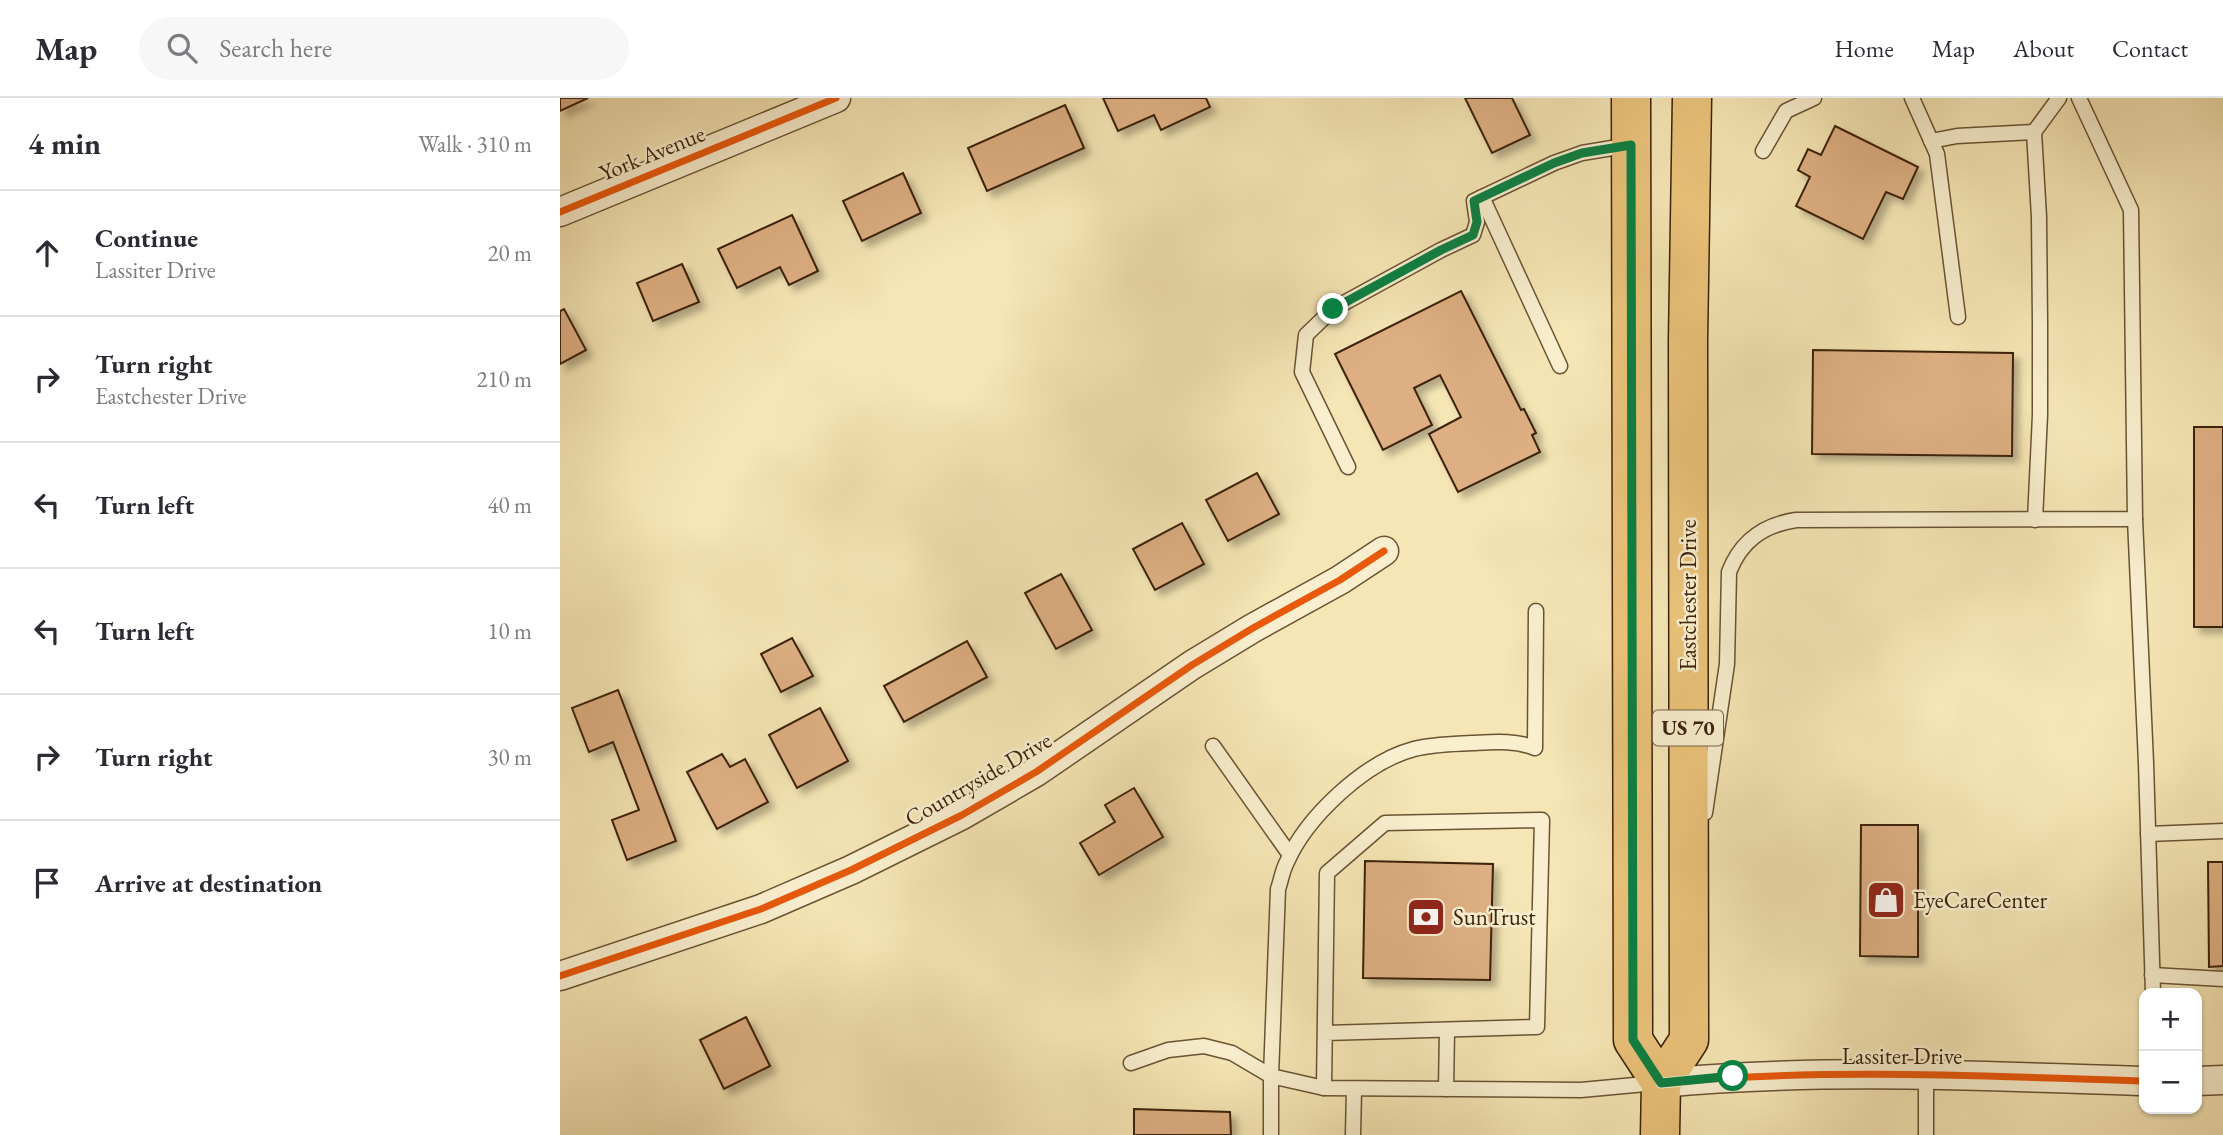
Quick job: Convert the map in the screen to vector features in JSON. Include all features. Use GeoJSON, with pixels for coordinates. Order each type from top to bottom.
{"type":"FeatureCollection","features":[{"type":"Feature","properties":{"kind":"main road","name":"US 70"},"geometry":{"type":"LineString","coordinates":[[1631,98],[1633,1040],[1661,1083]]}},
{"type":"Feature","properties":{"kind":"main road","name":"Eastchester Drive"},"geometry":{"type":"LineString","coordinates":[[1661,1083],[1689,1040],[1688,341],[1692,98]]}},
{"type":"Feature","properties":{"kind":"main road"},"geometry":{"type":"LineString","coordinates":[[1661,1083],[1661,1135]]}},
{"type":"Feature","properties":{"kind":"street","name":"York Avenue"},"geometry":{"type":"LineString","coordinates":[[560,212],[836,98]]}},
{"type":"Feature","properties":{"kind":"street","name":"Countryside Drive"},"geometry":{"type":"LineString","coordinates":[[560,976],[761,909],[851,870],[962,815],[1036,772],[1192,665],[1340,580],[1384,551]]}},
{"type":"Feature","properties":{"kind":"street","name":"Lassiter Drive"},"geometry":{"type":"LineString","coordinates":[[1661,1083],[1733,1076],[1926,1075],[2139,1081]]}},
{"type":"Feature","properties":{"kind":"street"},"geometry":{"type":"LineString","coordinates":[[2202,1081],[2223,1080]]}},
{"type":"Feature","properties":{"kind":"lane"},"geometry":{"type":"LineString","coordinates":[[1763,151],[1786,111],[1814,98]]}},
{"type":"Feature","properties":{"kind":"lane"},"geometry":{"type":"LineString","coordinates":[[1912,98],[1937,154],[1958,317]]}},
{"type":"Feature","properties":{"kind":"lane"},"geometry":{"type":"LineString","coordinates":[[2035,520],[2040,415],[2040,324],[2039,217],[2034,132],[2059,98]]}},
{"type":"Feature","properties":{"kind":"lane"},"geometry":{"type":"LineString","coordinates":[[2079,98],[2131,209],[2135,519],[2153,988]]}},
{"type":"Feature","properties":{"kind":"lane"},"geometry":{"type":"LineString","coordinates":[[1931,141],[1957,136],[2034,132]]}},
{"type":"Feature","properties":{"kind":"lane"},"geometry":{"type":"LineString","coordinates":[[1348,467],[1302,372],[1306,335],[1333,309],[1473,235],[1477,222],[1474,201],[1573,156],[1631,145]]}},
{"type":"Feature","properties":{"kind":"lane"},"geometry":{"type":"LineString","coordinates":[[1482,197],[1560,366]]}},
{"type":"Feature","properties":{"kind":"lane"},"geometry":{"type":"LineString","coordinates":[[1689,922],[1727,664],[1729,572],[1742,546],[1754,535],[1767,527],[1796,520],[2135,519]]}},
{"type":"Feature","properties":{"kind":"lane"},"geometry":{"type":"LineString","coordinates":[[1271,1135],[1279,889],[1285,864],[1317,816],[1368,771],[1391,758],[1435,745],[1502,742],[1524,743],[1535,748],[1536,611]]}},
{"type":"Feature","properties":{"kind":"lane"},"geometry":{"type":"LineString","coordinates":[[1213,746],[1290,855]]}},
{"type":"Feature","properties":{"kind":"lane"},"geometry":{"type":"LineString","coordinates":[[1324,1088],[1327,873],[1385,823],[1542,820],[1537,1027],[1325,1033]]}},
{"type":"Feature","properties":{"kind":"lane"},"geometry":{"type":"LineString","coordinates":[[2148,834],[2223,831]]}},
{"type":"Feature","properties":{"kind":"lane"},"geometry":{"type":"LineString","coordinates":[[2152,975],[2223,979]]}},
{"type":"Feature","properties":{"kind":"lane"},"geometry":{"type":"LineString","coordinates":[[1446,1089],[1447,1030]]}},
{"type":"Feature","properties":{"kind":"lane"},"geometry":{"type":"LineString","coordinates":[[1131,1063],[1168,1050],[1204,1046],[1232,1054],[1271,1076],[1324,1088],[1581,1090],[1661,1083]]}},
{"type":"Feature","properties":{"kind":"lane"},"geometry":{"type":"LineString","coordinates":[[1926,1075],[1926,1135]]}},
{"type":"Feature","properties":{"kind":"lane"},"geometry":{"type":"LineString","coordinates":[[1353,1135],[1354,1088]]}},
{"type":"Feature","properties":{"kind":"building"},"geometry":{"type":"Polygon","coordinates":[[[560,98],[588,98],[560,111],[560,98]]]}},
{"type":"Feature","properties":{"kind":"building"},"geometry":{"type":"Polygon","coordinates":[[[1103,98],[1206,98],[1210,107],[1161,130],[1154,115],[1118,131],[1103,98]]]}},
{"type":"Feature","properties":{"kind":"building"},"geometry":{"type":"Polygon","coordinates":[[[1465,98],[1512,98],[1530,135],[1492,153],[1465,98]]]}},
{"type":"Feature","properties":{"kind":"building"},"geometry":{"type":"Polygon","coordinates":[[[1065,105],[1084,148],[987,191],[968,148],[1065,105]]]}},
{"type":"Feature","properties":{"kind":"building"},"geometry":{"type":"Polygon","coordinates":[[[1835,126],[1918,167],[1903,199],[1886,192],[1863,239],[1796,206],[1810,177],[1798,170],[1808,149],[1821,155],[1835,126]]]}},
{"type":"Feature","properties":{"kind":"building"},"geometry":{"type":"Polygon","coordinates":[[[903,173],[921,213],[862,241],[843,201],[903,173]]]}},
{"type":"Feature","properties":{"kind":"building"},"geometry":{"type":"Polygon","coordinates":[[[792,215],[818,271],[789,285],[780,267],[737,288],[718,249],[792,215]]]}},
{"type":"Feature","properties":{"kind":"building"},"geometry":{"type":"Polygon","coordinates":[[[682,264],[699,302],[653,321],[637,283],[682,264]]]}},
{"type":"Feature","properties":{"kind":"building"},"geometry":{"type":"Polygon","coordinates":[[[1461,291],[1521,410],[1524,409],[1536,433],[1532,435],[1540,452],[1458,492],[1429,434],[1461,417],[1440,375],[1414,388],[1432,425],[1383,450],[1335,354],[1461,291]]]}},
{"type":"Feature","properties":{"kind":"building"},"geometry":{"type":"Polygon","coordinates":[[[564,309],[586,350],[560,364],[560,311],[564,309]]]}},
{"type":"Feature","properties":{"kind":"building"},"geometry":{"type":"Polygon","coordinates":[[[1813,350],[2013,353],[2012,456],[1812,454],[1813,350]]]}},
{"type":"Feature","properties":{"kind":"building"},"geometry":{"type":"Polygon","coordinates":[[[2194,427],[2223,427],[2223,627],[2194,627],[2194,427]]]}},
{"type":"Feature","properties":{"kind":"building"},"geometry":{"type":"Polygon","coordinates":[[[1257,473],[1279,514],[1228,541],[1206,500],[1257,473]]]}},
{"type":"Feature","properties":{"kind":"building"},"geometry":{"type":"Polygon","coordinates":[[[1182,523],[1204,564],[1155,590],[1133,549],[1182,523]]]}},
{"type":"Feature","properties":{"kind":"building"},"geometry":{"type":"Polygon","coordinates":[[[1061,574],[1092,630],[1056,649],[1025,593],[1061,574]]]}},
{"type":"Feature","properties":{"kind":"building"},"geometry":{"type":"Polygon","coordinates":[[[792,638],[813,676],[781,692],[761,654],[792,638]]]}},
{"type":"Feature","properties":{"kind":"building"},"geometry":{"type":"Polygon","coordinates":[[[967,641],[987,677],[904,722],[884,686],[967,641]]]}},
{"type":"Feature","properties":{"kind":"building"},"geometry":{"type":"Polygon","coordinates":[[[618,690],[676,841],[627,860],[612,820],[639,810],[613,742],[589,752],[572,708],[618,690]]]}},
{"type":"Feature","properties":{"kind":"building"},"geometry":{"type":"Polygon","coordinates":[[[820,708],[848,761],[797,788],[769,735],[820,708]]]}},
{"type":"Feature","properties":{"kind":"building"},"geometry":{"type":"Polygon","coordinates":[[[722,754],[730,767],[745,759],[768,802],[717,829],[687,772],[722,754]]]}},
{"type":"Feature","properties":{"kind":"building"},"geometry":{"type":"Polygon","coordinates":[[[1134,788],[1163,837],[1099,875],[1080,843],[1115,822],[1105,805],[1134,788]]]}},
{"type":"Feature","properties":{"kind":"building"},"geometry":{"type":"Polygon","coordinates":[[[1861,825],[1918,825],[1918,957],[1860,956],[1861,825]]]}},
{"type":"Feature","properties":{"kind":"building"},"geometry":{"type":"Polygon","coordinates":[[[1365,861],[1493,864],[1490,980],[1363,978],[1365,861]]]}},
{"type":"Feature","properties":{"kind":"building"},"geometry":{"type":"Polygon","coordinates":[[[2208,862],[2223,862],[2223,966],[2209,967],[2208,862]]]}},
{"type":"Feature","properties":{"kind":"building"},"geometry":{"type":"Polygon","coordinates":[[[746,1017],[770,1066],[724,1089],[700,1040],[746,1017]]]}},
{"type":"Feature","properties":{"kind":"building"},"geometry":{"type":"Polygon","coordinates":[[[1134,1109],[1230,1112],[1231,1135],[1134,1135],[1134,1109]]]}},
{"type":"Feature","properties":{"kind":"cycle path"},"geometry":{"type":"LineString","coordinates":[[560,212],[836,98]]}},
{"type":"Feature","properties":{"kind":"cycle path"},"geometry":{"type":"LineString","coordinates":[[560,976],[761,909],[851,870],[962,815],[1036,772],[1192,665],[1340,580],[1384,551]]}},
{"type":"Feature","properties":{"kind":"cycle path"},"geometry":{"type":"LineString","coordinates":[[1661,1083],[1842,1074],[2139,1081]]}},
{"type":"Feature","properties":{"kind":"place","name":"EyeCareCenter"},"geometry":{"type":"Point","coordinates":[1886,900]}},
{"type":"Feature","properties":{"kind":"place","name":"SunTrust"},"geometry":{"type":"Point","coordinates":[1426,917]}},
{"type":"Feature","properties":{"kind":"route"},"geometry":{"type":"LineString","coordinates":[[1333,309],[1473,235],[1477,222],[1474,201],[1554,163],[1582,153],[1631,145],[1633,1040],[1661,1083],[1733,1076]]}}]}
